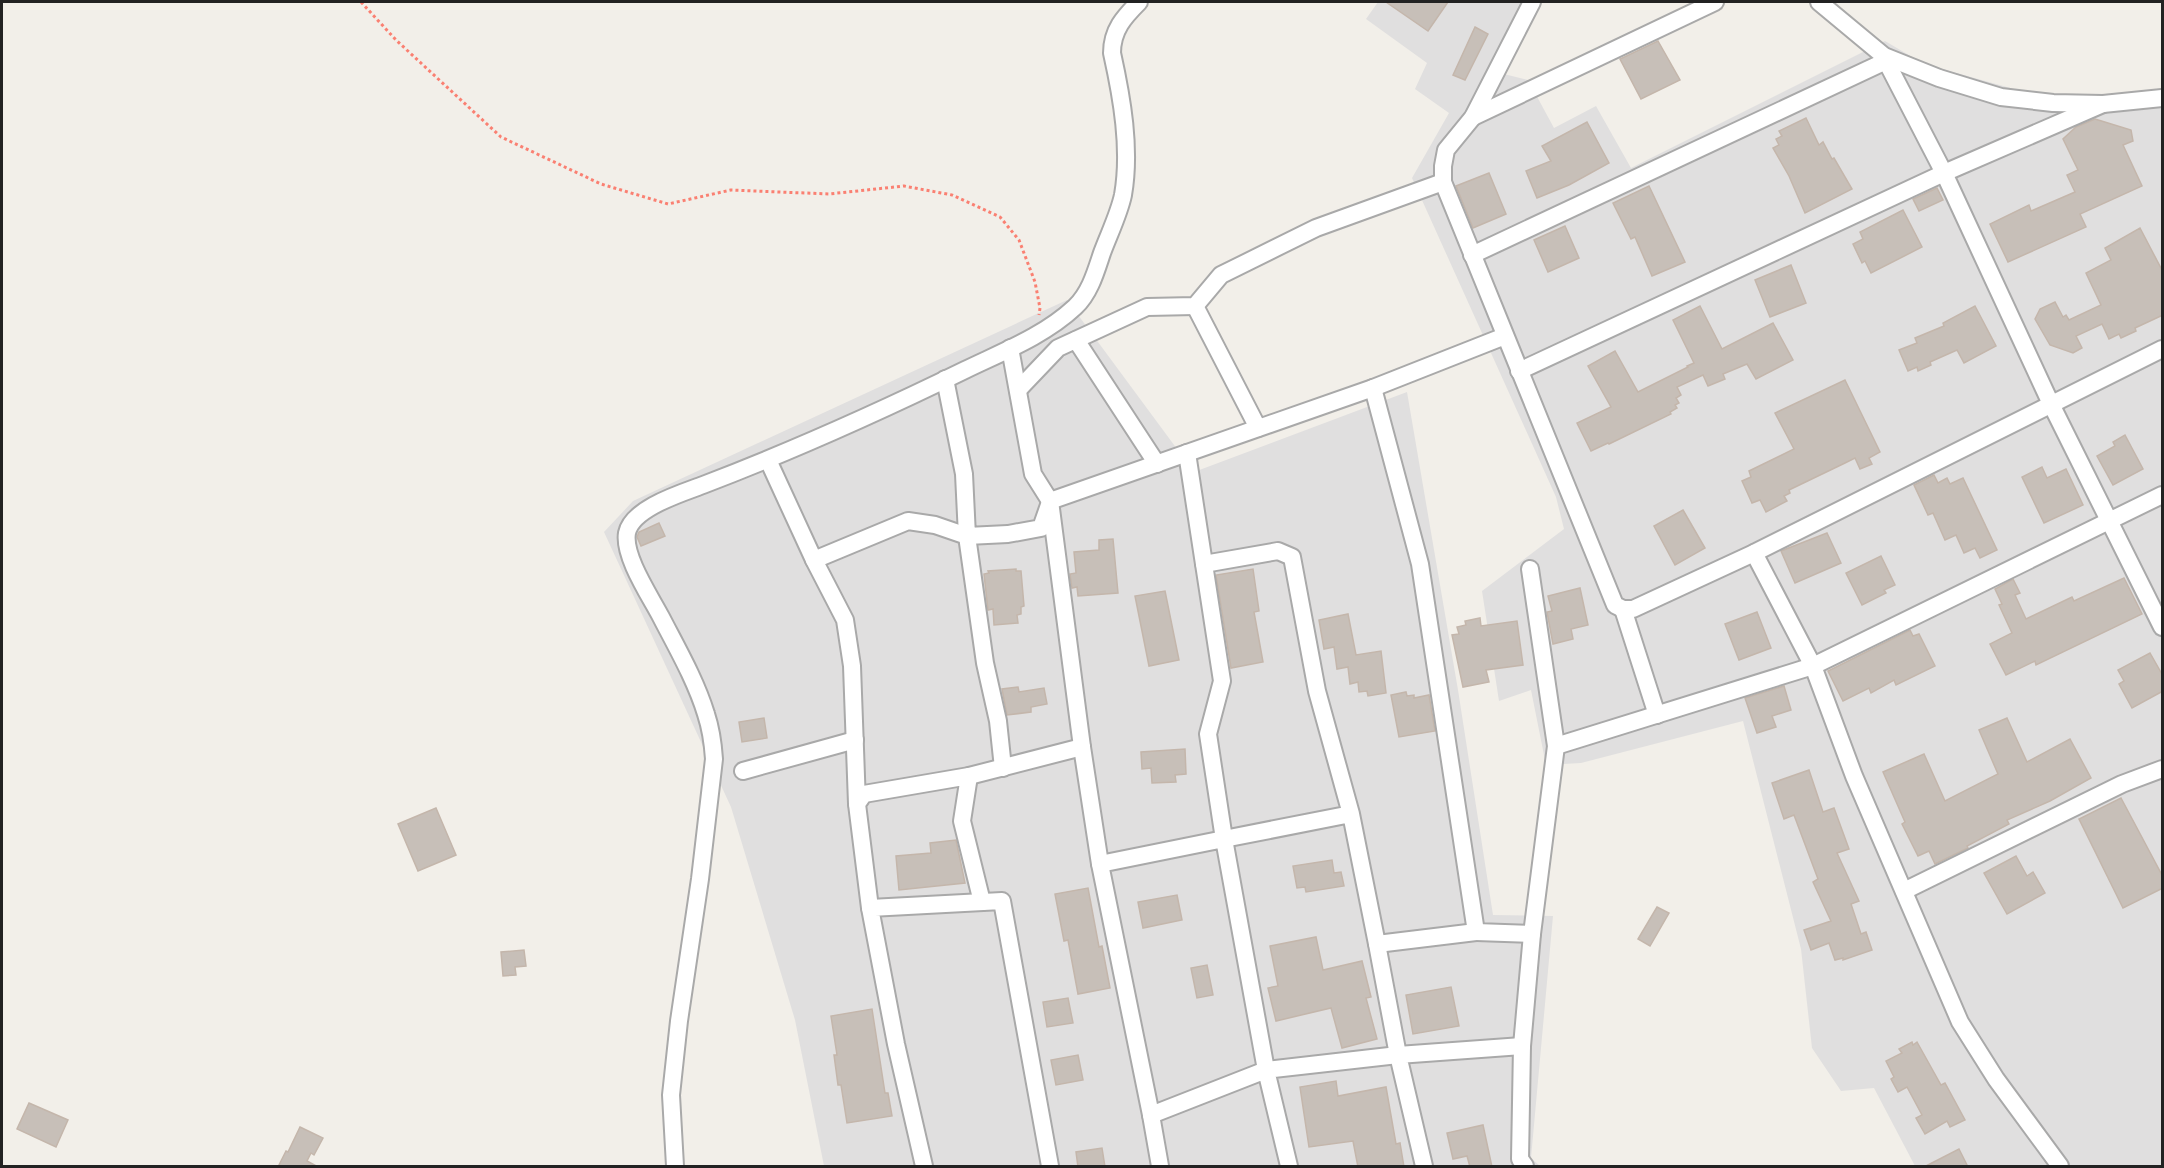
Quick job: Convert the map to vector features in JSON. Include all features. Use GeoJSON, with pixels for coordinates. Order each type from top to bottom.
{"type":"FeatureCollection","features":[{"type":"Feature","properties":{"kind":"street"},"geometry":{"type":"LineString","coordinates":[[675,1167],[671,1095],[714,759],[706,712],[684,663],[634,566],[628,547],[627,533],[631,523],[643,512],[675,496],[768,460],[883,410],[1036,335],[1076,307],[1086,294],[1095,273],[1122,196],[1126,139],[1112,41],[1125,15],[1140,2]]}},
{"type":"Feature","properties":{"kind":"street"},"geometry":{"type":"LineString","coordinates":[[1532,2],[1473,117],[1446,150],[1443,182],[1615,605],[1623,609],[1633,609],[1754,554],[2163,349]]}},
{"type":"Feature","properties":{"kind":"street"},"geometry":{"type":"LineString","coordinates":[[1473,117],[1715,2]]}},
{"type":"Feature","properties":{"kind":"street"},"geometry":{"type":"LineString","coordinates":[[1819,2],[1885,59],[2001,97],[2053,103],[2160,104]]}},
{"type":"Feature","properties":{"kind":"street"},"geometry":{"type":"LineString","coordinates":[[1885,59],[1944,172],[2051,404],[2163,627]]}},
{"type":"Feature","properties":{"kind":"street"},"geometry":{"type":"LineString","coordinates":[[1472,255],[1885,59]]}},
{"type":"Feature","properties":{"kind":"street"},"geometry":{"type":"LineString","coordinates":[[1519,371],[1944,172],[2103,104]]}},
{"type":"Feature","properties":{"kind":"street"},"geometry":{"type":"LineString","coordinates":[[1018,390],[1058,348],[1147,307],[1195,306],[1221,275],[1316,228],[1443,182]]}},
{"type":"Feature","properties":{"kind":"street"},"geometry":{"type":"LineString","coordinates":[[1195,306],[1258,428]]}},
{"type":"Feature","properties":{"kind":"street"},"geometry":{"type":"LineString","coordinates":[[1050,501],[1373,388],[1505,336]]}},
{"type":"Feature","properties":{"kind":"street"},"geometry":{"type":"LineString","coordinates":[[1076,340],[1157,464]]}},
{"type":"Feature","properties":{"kind":"street"},"geometry":{"type":"LineString","coordinates":[[1010,348],[1033,474],[1050,501],[1082,747],[1100,864],[1160,1167]]}},
{"type":"Feature","properties":{"kind":"street"},"geometry":{"type":"LineString","coordinates":[[945,380],[964,474],[967,536],[985,663],[998,721],[1004,768]]}},
{"type":"Feature","properties":{"kind":"street"},"geometry":{"type":"LineString","coordinates":[[1373,388],[1420,564],[1445,715],[1476,932]]}},
{"type":"Feature","properties":{"kind":"street"},"geometry":{"type":"LineString","coordinates":[[1188,453],[1222,681],[1208,734],[1224,839],[1266,1070],[1288,1167]]}},
{"type":"Feature","properties":{"kind":"street"},"geometry":{"type":"LineString","coordinates":[[768,460],[814,560],[845,620],[852,666],[857,804],[870,908],[896,1044],[924,1167]]}},
{"type":"Feature","properties":{"kind":"street"},"geometry":{"type":"LineString","coordinates":[[1556,746],[1814,666],[2163,495]]}},
{"type":"Feature","properties":{"kind":"street"},"geometry":{"type":"LineString","coordinates":[[814,560],[908,521],[935,525],[967,536],[1008,534],[1041,528],[1050,501]]}},
{"type":"Feature","properties":{"kind":"street"},"geometry":{"type":"LineString","coordinates":[[1204,564],[1278,551],[1292,557],[1317,691],[1351,814],[1398,1055],[1424,1167]]}},
{"type":"Feature","properties":{"kind":"street"},"geometry":{"type":"LineString","coordinates":[[1754,554],[1814,666],[1854,776],[1960,1022],[1977,1052],[2060,1167]]}},
{"type":"Feature","properties":{"kind":"street"},"geometry":{"type":"LineString","coordinates":[[1525,1167],[1520,1159],[1522,1046],[1532,934],[1556,746],[1530,569]]}},
{"type":"Feature","properties":{"kind":"street"},"geometry":{"type":"LineString","coordinates":[[1623,609],[1658,715]]}},
{"type":"Feature","properties":{"kind":"street"},"geometry":{"type":"LineString","coordinates":[[743,771],[855,740]]}},
{"type":"Feature","properties":{"kind":"street"},"geometry":{"type":"LineString","coordinates":[[857,804],[864,794],[969,776],[1082,747]]}},
{"type":"Feature","properties":{"kind":"street"},"geometry":{"type":"LineString","coordinates":[[1904,891],[2122,784],[2163,769]]}},
{"type":"Feature","properties":{"kind":"street"},"geometry":{"type":"LineString","coordinates":[[969,776],[962,821],[982,902]]}},
{"type":"Feature","properties":{"kind":"street"},"geometry":{"type":"LineString","coordinates":[[1100,864],[1351,814]]}},
{"type":"Feature","properties":{"kind":"street"},"geometry":{"type":"LineString","coordinates":[[870,908],[1002,901],[1050,1167]]}},
{"type":"Feature","properties":{"kind":"street"},"geometry":{"type":"LineString","coordinates":[[1377,944],[1476,932],[1532,934]]}},
{"type":"Feature","properties":{"kind":"street"},"geometry":{"type":"LineString","coordinates":[[1151,1115],[1266,1070],[1398,1055],[1522,1046]]}},
{"type":"Feature","properties":{"kind":"path"},"geometry":{"type":"LineString","coordinates":[[361,2],[396,40],[501,136],[601,184],[668,204],[731,190],[829,194],[904,186],[952,195],[1000,217],[1019,240],[1035,282],[1040,308],[1036,335]]}},
{"type":"Feature","properties":{"kind":"shaded area"},"geometry":{"type":"Polygon","coordinates":[[[1378,2],[1541,2],[1504,74],[1528,80],[1554,128],[1596,106],[1631,168],[1885,41],[1924,64],[2032,94],[2162,93],[2162,1166],[1915,1166],[1874,1088],[1841,1091],[1812,1048],[1801,949],[1743,721],[1581,763],[1546,765],[1531,690],[1499,701],[1482,591],[1564,529],[1556,497],[1412,178],[1449,113],[1415,89],[1427,63],[1366,19],[1378,2]]]}},
{"type":"Feature","properties":{"kind":"shaded area"},"geometry":{"type":"Polygon","coordinates":[[[1067,300],[1194,472],[1407,392],[1458,690],[1493,915],[1553,916],[1531,1158],[1540,1166],[824,1166],[795,1020],[731,807],[604,532],[633,501],[1067,300]]]}},
{"type":"Feature","properties":{"kind":"building"},"geometry":{"type":"Polygon","coordinates":[[[1386,2],[1448,2],[1428,31],[1386,2]]]}},
{"type":"Feature","properties":{"kind":"building"},"geometry":{"type":"Polygon","coordinates":[[[1475,27],[1488,34],[1465,80],[1453,75],[1475,27]]]}},
{"type":"Feature","properties":{"kind":"building"},"geometry":{"type":"Polygon","coordinates":[[[1658,41],[1680,80],[1641,99],[1620,59],[1658,41]]]}},
{"type":"Feature","properties":{"kind":"building"},"geometry":{"type":"Polygon","coordinates":[[[1806,118],[1819,145],[1823,142],[1852,189],[1805,213],[1789,176],[1773,148],[1779,145],[1776,139],[1782,136],[1779,131],[1806,118]]]}},
{"type":"Feature","properties":{"kind":"building"},"geometry":{"type":"Polygon","coordinates":[[[2095,119],[2131,130],[2133,141],[2123,145],[2142,186],[2080,214],[2086,227],[2008,262],[1990,224],[2029,205],[2031,211],[2075,192],[2067,175],[2078,170],[2063,139],[2076,127],[2095,119]]]}},
{"type":"Feature","properties":{"kind":"building"},"geometry":{"type":"Polygon","coordinates":[[[1587,122],[1609,163],[1569,185],[1537,198],[1526,171],[1551,161],[1542,146],[1587,122]]]}},
{"type":"Feature","properties":{"kind":"building"},"geometry":{"type":"Polygon","coordinates":[[[1489,173],[1506,214],[1473,228],[1456,186],[1489,173]]]}},
{"type":"Feature","properties":{"kind":"building"},"geometry":{"type":"Polygon","coordinates":[[[1649,186],[1685,262],[1652,276],[1635,237],[1631,239],[1613,203],[1649,186]]]}},
{"type":"Feature","properties":{"kind":"building"},"geometry":{"type":"Polygon","coordinates":[[[1937,188],[1943,200],[1919,211],[1913,199],[1937,188]]]}},
{"type":"Feature","properties":{"kind":"building"},"geometry":{"type":"Polygon","coordinates":[[[1903,210],[1922,247],[1871,273],[1865,261],[1862,263],[1853,244],[1863,239],[1860,232],[1903,210]]]}},
{"type":"Feature","properties":{"kind":"building"},"geometry":{"type":"Polygon","coordinates":[[[1565,226],[1579,258],[1548,272],[1534,240],[1565,226]]]}},
{"type":"Feature","properties":{"kind":"building"},"geometry":{"type":"Polygon","coordinates":[[[2140,228],[2163,272],[2163,315],[2135,328],[2136,331],[2121,338],[2119,334],[2109,339],[2102,324],[2076,336],[2082,348],[2073,353],[2050,345],[2035,319],[2040,309],[2055,302],[2063,317],[2066,315],[2069,320],[2101,305],[2086,273],[2111,260],[2105,248],[2140,228]]]}},
{"type":"Feature","properties":{"kind":"building"},"geometry":{"type":"Polygon","coordinates":[[[1791,265],[1806,303],[1770,317],[1755,280],[1791,265]]]}},
{"type":"Feature","properties":{"kind":"building"},"geometry":{"type":"Polygon","coordinates":[[[1700,306],[1722,349],[1773,323],[1793,360],[1756,379],[1747,364],[1723,374],[1725,379],[1708,386],[1703,375],[1677,387],[1681,395],[1676,398],[1679,403],[1675,405],[1677,408],[1670,412],[1671,414],[1591,451],[1577,423],[1611,407],[1588,366],[1615,351],[1638,392],[1688,367],[1694,363],[1673,320],[1700,306]]]}},
{"type":"Feature","properties":{"kind":"building"},"geometry":{"type":"Polygon","coordinates":[[[1975,306],[1996,346],[1964,363],[1957,350],[1930,362],[1931,365],[1918,371],[1917,367],[1908,371],[1899,350],[1917,343],[1915,338],[1944,326],[1943,323],[1975,306]]]}},
{"type":"Feature","properties":{"kind":"building"},"geometry":{"type":"Polygon","coordinates":[[[1845,380],[1880,452],[1869,458],[1872,464],[1860,469],[1855,458],[1789,490],[1790,493],[1784,496],[1787,501],[1766,512],[1760,500],[1752,503],[1742,481],[1751,477],[1749,471],[1794,449],[1775,413],[1845,380]]]}},
{"type":"Feature","properties":{"kind":"building"},"geometry":{"type":"Polygon","coordinates":[[[2125,435],[2143,469],[2113,485],[2097,456],[2115,446],[2113,442],[2125,435]]]}},
{"type":"Feature","properties":{"kind":"building"},"geometry":{"type":"Polygon","coordinates":[[[2042,467],[2047,478],[2066,469],[2083,505],[2044,523],[2022,477],[2042,467]]]}},
{"type":"Feature","properties":{"kind":"building"},"geometry":{"type":"Polygon","coordinates":[[[1934,475],[1938,483],[1947,478],[1950,484],[1963,478],[1997,550],[1980,558],[1975,548],[1964,553],[1956,535],[1945,540],[1933,513],[1928,515],[1914,485],[1934,475]]]}},
{"type":"Feature","properties":{"kind":"building"},"geometry":{"type":"Polygon","coordinates":[[[1683,510],[1705,548],[1675,565],[1654,526],[1683,510]]]}},
{"type":"Feature","properties":{"kind":"building"},"geometry":{"type":"Polygon","coordinates":[[[659,523],[665,536],[641,546],[637,537],[639,532],[659,523]]]}},
{"type":"Feature","properties":{"kind":"building"},"geometry":{"type":"Polygon","coordinates":[[[1827,533],[1841,563],[1795,583],[1781,551],[1827,533]]]}},
{"type":"Feature","properties":{"kind":"building"},"geometry":{"type":"Polygon","coordinates":[[[1113,539],[1118,593],[1078,596],[1077,587],[1072,588],[1070,574],[1076,573],[1074,552],[1099,550],[1099,540],[1113,539]]]}},
{"type":"Feature","properties":{"kind":"building"},"geometry":{"type":"Polygon","coordinates":[[[1881,556],[1895,585],[1884,590],[1886,593],[1862,605],[1846,573],[1881,556]]]}},
{"type":"Feature","properties":{"kind":"building"},"geometry":{"type":"Polygon","coordinates":[[[1016,569],[1016,571],[1021,571],[1024,606],[1021,607],[1021,614],[1017,615],[1018,623],[994,625],[993,609],[988,610],[984,574],[989,573],[988,571],[1016,569]]]}},
{"type":"Feature","properties":{"kind":"building"},"geometry":{"type":"Polygon","coordinates":[[[1253,569],[1259,611],[1254,612],[1263,662],[1231,668],[1216,575],[1253,569]]]}},
{"type":"Feature","properties":{"kind":"building"},"geometry":{"type":"Polygon","coordinates":[[[2124,578],[2142,614],[2036,665],[2035,661],[2006,675],[1990,644],[2012,633],[1999,605],[2002,604],[1995,589],[2013,579],[2020,593],[2015,595],[2026,619],[2072,597],[2074,601],[2124,578]]]}},
{"type":"Feature","properties":{"kind":"building"},"geometry":{"type":"Polygon","coordinates":[[[1580,588],[1588,625],[1571,629],[1573,639],[1553,644],[1547,612],[1552,611],[1548,596],[1580,588]]]}},
{"type":"Feature","properties":{"kind":"building"},"geometry":{"type":"Polygon","coordinates":[[[1165,591],[1179,660],[1149,666],[1135,596],[1165,591]]]}},
{"type":"Feature","properties":{"kind":"building"},"geometry":{"type":"Polygon","coordinates":[[[1757,612],[1771,648],[1739,660],[1725,624],[1757,612]]]}},
{"type":"Feature","properties":{"kind":"building"},"geometry":{"type":"Polygon","coordinates":[[[1348,614],[1356,655],[1381,651],[1386,693],[1368,696],[1367,691],[1359,692],[1358,682],[1350,684],[1348,667],[1337,669],[1334,647],[1324,649],[1319,620],[1348,614]]]}},
{"type":"Feature","properties":{"kind":"building"},"geometry":{"type":"Polygon","coordinates":[[[1480,618],[1481,626],[1517,621],[1523,665],[1486,670],[1489,682],[1463,687],[1452,635],[1459,634],[1457,627],[1466,625],[1465,621],[1480,618]]]}},
{"type":"Feature","properties":{"kind":"building"},"geometry":{"type":"Polygon","coordinates":[[[1910,630],[1913,636],[1919,634],[1935,666],[1896,685],[1894,680],[1871,693],[1869,688],[1843,701],[1828,671],[1910,630]]]}},
{"type":"Feature","properties":{"kind":"building"},"geometry":{"type":"Polygon","coordinates":[[[2150,653],[2163,676],[2163,691],[2132,708],[2119,684],[2124,681],[2118,670],[2150,653]]]}},
{"type":"Feature","properties":{"kind":"building"},"geometry":{"type":"Polygon","coordinates":[[[1784,686],[1791,710],[1772,716],[1776,727],[1757,733],[1745,698],[1784,686]]]}},
{"type":"Feature","properties":{"kind":"building"},"geometry":{"type":"Polygon","coordinates":[[[1018,687],[1019,692],[1044,688],[1047,704],[1031,707],[1031,712],[1007,715],[1002,689],[1018,687]]]}},
{"type":"Feature","properties":{"kind":"building"},"geometry":{"type":"Polygon","coordinates":[[[1406,692],[1407,696],[1414,695],[1414,698],[1429,695],[1435,731],[1399,737],[1391,695],[1406,692]]]}},
{"type":"Feature","properties":{"kind":"building"},"geometry":{"type":"Polygon","coordinates":[[[764,718],[767,738],[742,742],[739,722],[764,718]]]}},
{"type":"Feature","properties":{"kind":"building"},"geometry":{"type":"Polygon","coordinates":[[[2007,718],[2027,762],[2070,739],[2091,778],[2050,801],[2007,820],[2009,824],[1935,864],[1929,851],[1918,856],[1902,824],[1905,822],[1883,772],[1924,754],[1945,801],[1998,774],[1979,730],[2007,718]]]}},
{"type":"Feature","properties":{"kind":"building"},"geometry":{"type":"Polygon","coordinates":[[[1185,749],[1186,774],[1175,775],[1176,782],[1152,783],[1151,768],[1142,769],[1141,752],[1185,749]]]}},
{"type":"Feature","properties":{"kind":"building"},"geometry":{"type":"Polygon","coordinates":[[[1809,770],[1823,812],[1834,808],[1849,849],[1837,853],[1859,901],[1851,904],[1861,934],[1866,932],[1872,950],[1843,960],[1843,958],[1835,960],[1829,943],[1811,950],[1804,930],[1831,921],[1813,882],[1818,879],[1794,815],[1784,819],[1772,783],[1809,770]]]}},
{"type":"Feature","properties":{"kind":"building"},"geometry":{"type":"Polygon","coordinates":[[[2121,798],[2163,877],[2163,888],[2123,908],[2079,819],[2121,798]]]}},
{"type":"Feature","properties":{"kind":"building"},"geometry":{"type":"Polygon","coordinates":[[[436,808],[456,855],[418,871],[398,824],[436,808]]]}},
{"type":"Feature","properties":{"kind":"building"},"geometry":{"type":"Polygon","coordinates":[[[956,840],[965,883],[899,890],[896,856],[931,853],[930,843],[956,840]]]}},
{"type":"Feature","properties":{"kind":"building"},"geometry":{"type":"Polygon","coordinates":[[[2016,856],[2027,876],[2033,872],[2045,893],[2007,914],[1984,873],[2016,856]]]}},
{"type":"Feature","properties":{"kind":"building"},"geometry":{"type":"Polygon","coordinates":[[[1332,860],[1334,873],[1341,872],[1344,886],[1306,892],[1305,887],[1297,888],[1293,866],[1332,860]]]}},
{"type":"Feature","properties":{"kind":"building"},"geometry":{"type":"Polygon","coordinates":[[[1088,888],[1099,947],[1102,946],[1110,988],[1078,994],[1068,940],[1064,941],[1055,894],[1088,888]]]}},
{"type":"Feature","properties":{"kind":"building"},"geometry":{"type":"Polygon","coordinates":[[[1177,895],[1182,920],[1143,928],[1138,902],[1177,895]]]}},
{"type":"Feature","properties":{"kind":"building"},"geometry":{"type":"Polygon","coordinates":[[[1657,907],[1669,913],[1650,946],[1638,939],[1657,907]]]}},
{"type":"Feature","properties":{"kind":"building"},"geometry":{"type":"Polygon","coordinates":[[[1316,937],[1323,970],[1362,961],[1371,997],[1366,998],[1377,1039],[1342,1048],[1331,1008],[1276,1021],[1268,988],[1278,986],[1270,946],[1316,937]]]}},
{"type":"Feature","properties":{"kind":"building"},"geometry":{"type":"Polygon","coordinates":[[[524,950],[526,966],[515,967],[516,975],[503,976],[501,952],[524,950]]]}},
{"type":"Feature","properties":{"kind":"building"},"geometry":{"type":"Polygon","coordinates":[[[1207,965],[1213,995],[1197,998],[1191,968],[1207,965]]]}},
{"type":"Feature","properties":{"kind":"building"},"geometry":{"type":"Polygon","coordinates":[[[1451,987],[1459,1026],[1413,1034],[1406,995],[1451,987]]]}},
{"type":"Feature","properties":{"kind":"building"},"geometry":{"type":"Polygon","coordinates":[[[1068,998],[1073,1023],[1047,1027],[1043,1002],[1068,998]]]}},
{"type":"Feature","properties":{"kind":"building"},"geometry":{"type":"Polygon","coordinates":[[[872,1009],[885,1093],[888,1093],[892,1116],[847,1123],[841,1085],[838,1085],[834,1055],[837,1055],[831,1016],[872,1009]]]}},
{"type":"Feature","properties":{"kind":"building"},"geometry":{"type":"Polygon","coordinates":[[[1912,1042],[1913,1045],[1917,1042],[1941,1085],[1945,1083],[1965,1120],[1950,1127],[1947,1121],[1925,1134],[1916,1118],[1922,1115],[1907,1087],[1898,1092],[1891,1079],[1894,1077],[1886,1061],[1902,1053],[1899,1049],[1912,1042]]]}},
{"type":"Feature","properties":{"kind":"building"},"geometry":{"type":"Polygon","coordinates":[[[1078,1055],[1083,1080],[1056,1085],[1051,1060],[1078,1055]]]}},
{"type":"Feature","properties":{"kind":"building"},"geometry":{"type":"Polygon","coordinates":[[[1336,1081],[1338,1096],[1386,1087],[1396,1144],[1400,1143],[1404,1167],[1358,1167],[1353,1141],[1309,1147],[1300,1087],[1336,1081]]]}},
{"type":"Feature","properties":{"kind":"building"},"geometry":{"type":"Polygon","coordinates":[[[29,1103],[68,1120],[56,1147],[17,1129],[29,1103]]]}},
{"type":"Feature","properties":{"kind":"building"},"geometry":{"type":"Polygon","coordinates":[[[1483,1125],[1492,1167],[1470,1167],[1467,1156],[1453,1159],[1447,1133],[1483,1125]]]}},
{"type":"Feature","properties":{"kind":"building"},"geometry":{"type":"Polygon","coordinates":[[[300,1127],[323,1138],[314,1155],[311,1153],[307,1161],[318,1167],[278,1167],[286,1151],[288,1152],[300,1127]]]}},
{"type":"Feature","properties":{"kind":"building"},"geometry":{"type":"Polygon","coordinates":[[[1102,1148],[1105,1167],[1078,1167],[1076,1152],[1102,1148]]]}},
{"type":"Feature","properties":{"kind":"building"},"geometry":{"type":"Polygon","coordinates":[[[1959,1149],[1968,1167],[1924,1167],[1959,1149]]]}}]}
